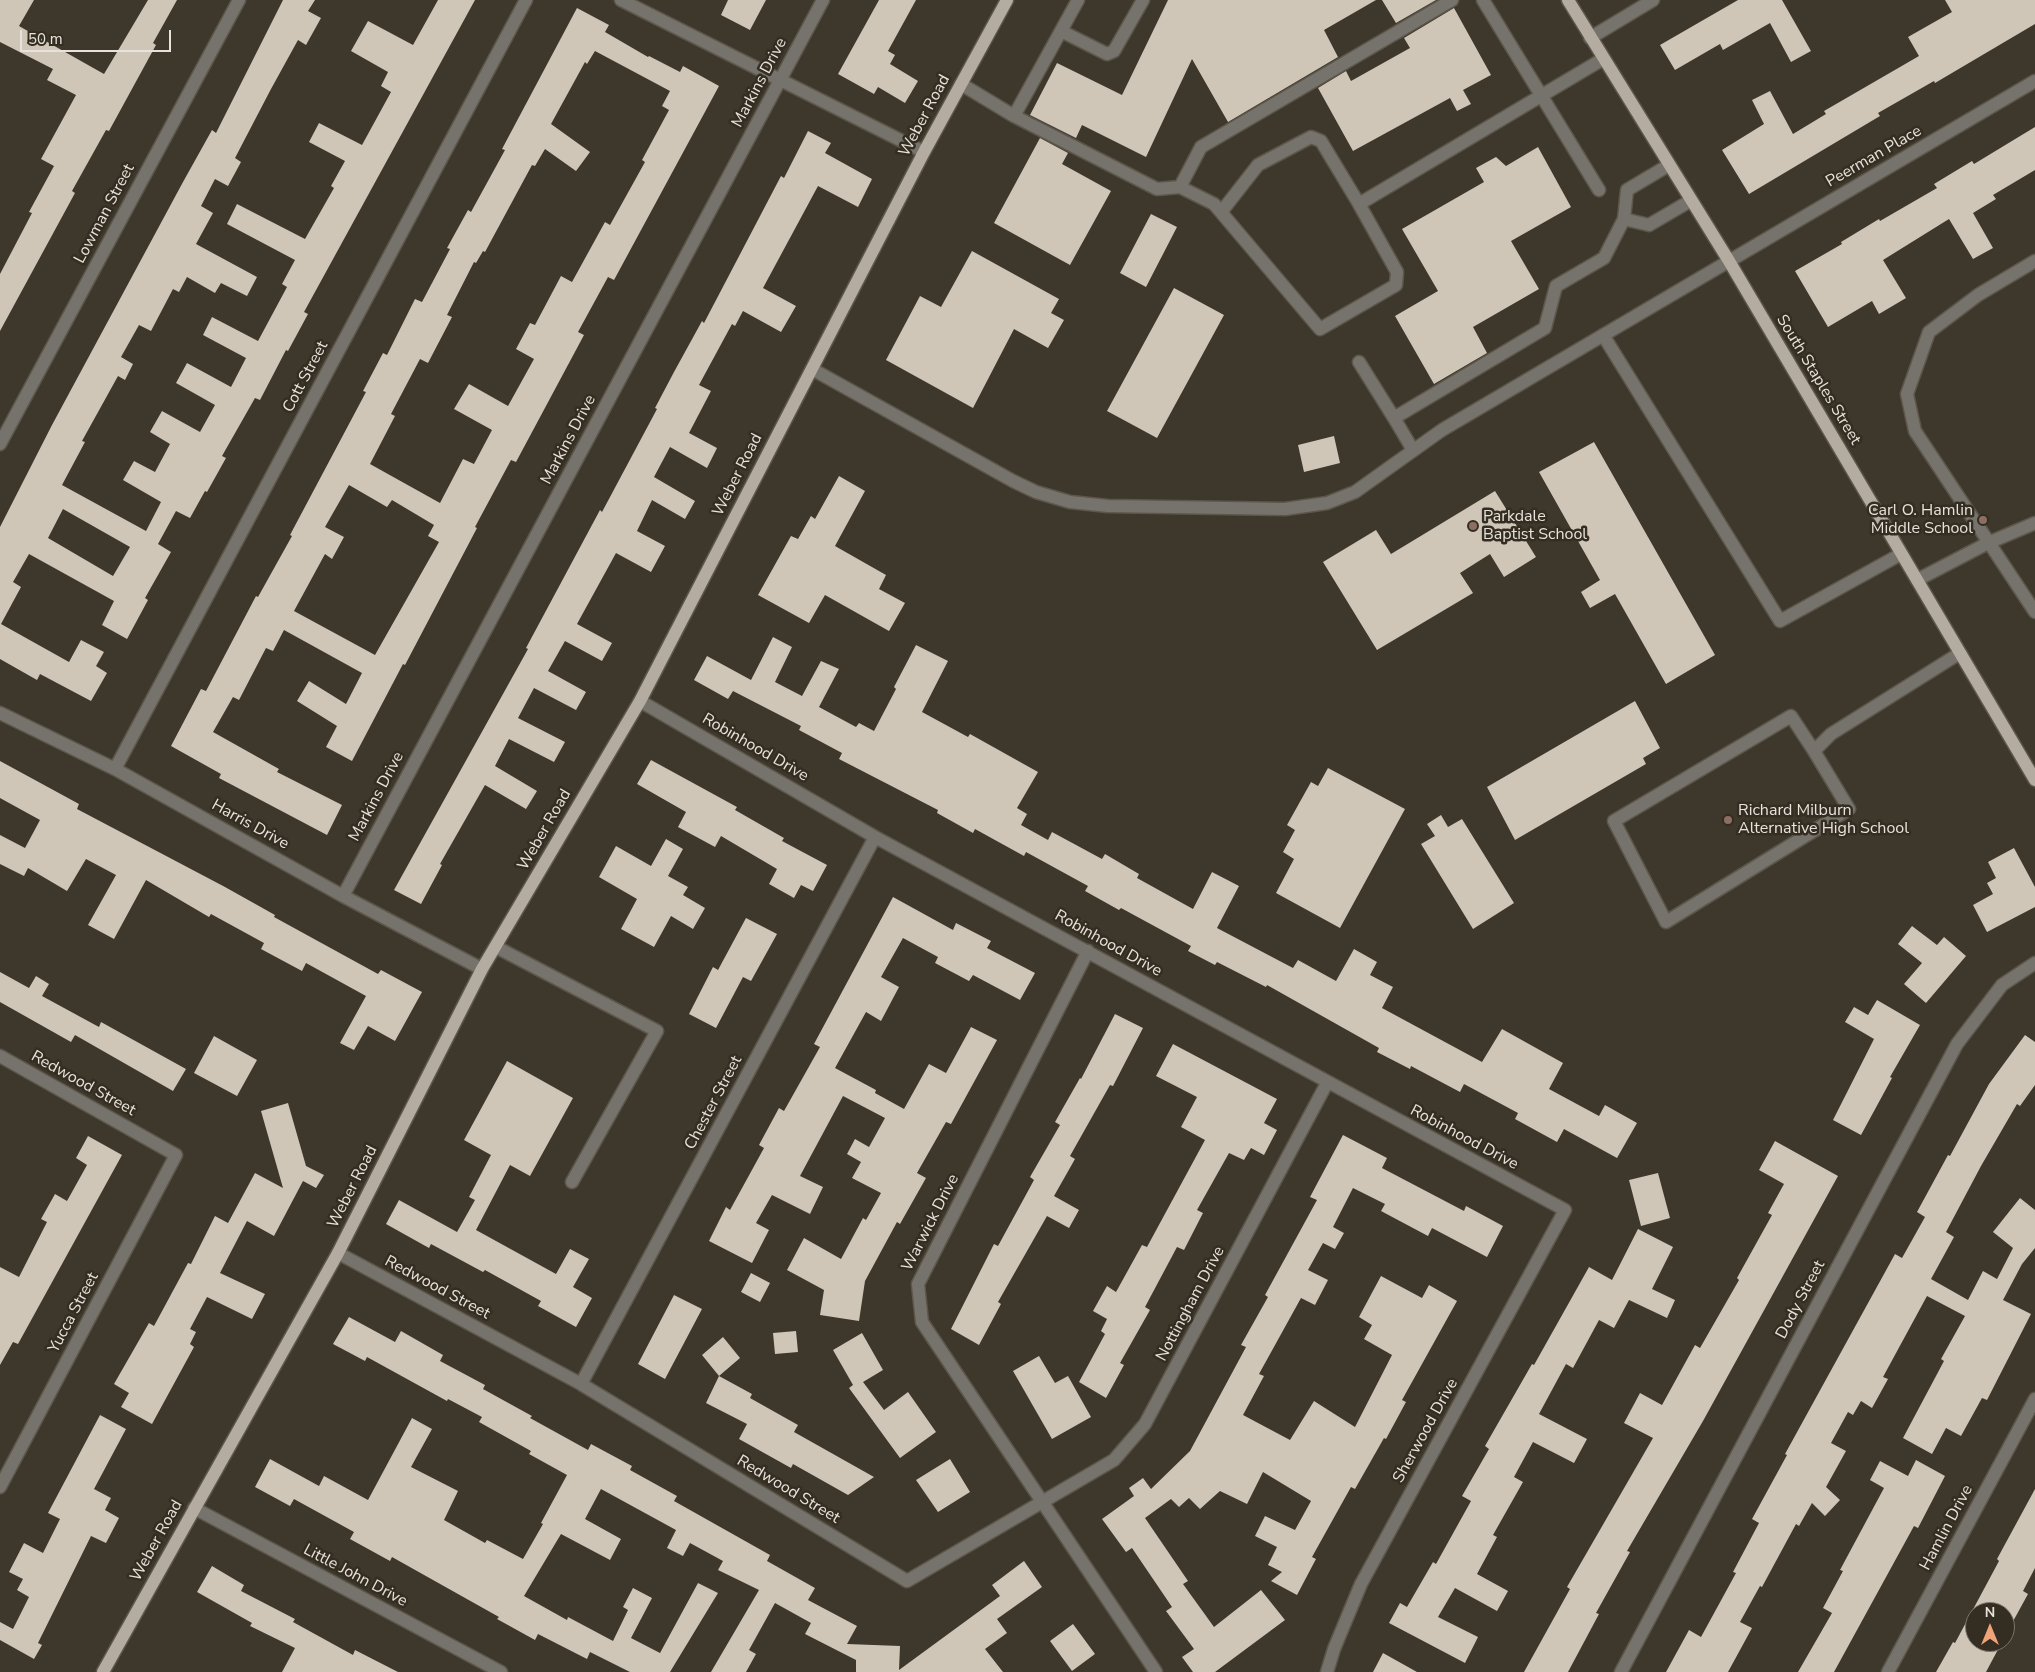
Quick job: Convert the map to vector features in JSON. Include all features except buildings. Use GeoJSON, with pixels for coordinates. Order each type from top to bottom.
{"type":"FeatureCollection","features":[{"type":"Feature","properties":{"kind":"main road","name":"Weber Road"},"geometry":{"type":"LineString","coordinates":[[102,1672],[338,1253],[482,969],[640,700],[924,152],[1007,0]]}},
{"type":"Feature","properties":{"kind":"main road","name":"South Staples Street"},"geometry":{"type":"LineString","coordinates":[[1568,0],[1729,261],[2035,780]]}},
{"type":"Feature","properties":{"kind":"street","name":"Lowman Street"},"geometry":{"type":"LineString","coordinates":[[0,444],[239,0]]}},
{"type":"Feature","properties":{"kind":"street","name":"Cott Street"},"geometry":{"type":"LineString","coordinates":[[115,769],[526,0]]}},
{"type":"Feature","properties":{"kind":"street"},"geometry":{"type":"LineString","coordinates":[[621,0],[924,152]]}},
{"type":"Feature","properties":{"kind":"street","name":"Markins Drive"},"geometry":{"type":"LineString","coordinates":[[343,896],[823,0]]}},
{"type":"Feature","properties":{"kind":"street"},"geometry":{"type":"LineString","coordinates":[[1014,116],[1078,0]]}},
{"type":"Feature","properties":{"kind":"street"},"geometry":{"type":"LineString","coordinates":[[1061,31],[1107,54],[1114,51],[1143,0]]}},
{"type":"Feature","properties":{"kind":"street"},"geometry":{"type":"LineString","coordinates":[[1180,186],[1201,147],[1452,0]]}},
{"type":"Feature","properties":{"kind":"street"},"geometry":{"type":"LineString","coordinates":[[1483,0],[1599,190]]}},
{"type":"Feature","properties":{"kind":"street"},"geometry":{"type":"LineString","coordinates":[[1590,38],[1653,0]]}},
{"type":"Feature","properties":{"kind":"street"},"geometry":{"type":"LineString","coordinates":[[1359,204],[1603,59]]}},
{"type":"Feature","properties":{"kind":"street","name":"Peerman Place"},"geometry":{"type":"LineString","coordinates":[[812,369],[1013,481],[1036,492],[1070,502],[1108,506],[1285,509],[1327,503],[1355,492],[1442,430],[2035,81]]}},
{"type":"Feature","properties":{"kind":"street"},"geometry":{"type":"LineString","coordinates":[[961,84],[1014,116],[1157,188],[1180,186],[1214,204],[1222,211],[1320,330],[1396,285],[1397,272],[1321,141],[1311,137],[1258,165],[1222,211]]}},
{"type":"Feature","properties":{"kind":"street"},"geometry":{"type":"LineString","coordinates":[[1394,418],[1545,328],[1556,286],[1604,258],[1624,219],[1628,190],[1669,166]]}},
{"type":"Feature","properties":{"kind":"street"},"geometry":{"type":"LineString","coordinates":[[1624,219],[1649,225],[1690,200]]}},
{"type":"Feature","properties":{"kind":"street"},"geometry":{"type":"LineString","coordinates":[[2035,261],[1978,295],[1929,332],[1907,394],[1914,431],[2035,612]]}},
{"type":"Feature","properties":{"kind":"street"},"geometry":{"type":"LineString","coordinates":[[1603,336],[1780,621],[1902,554]]}},
{"type":"Feature","properties":{"kind":"street"},"geometry":{"type":"LineString","coordinates":[[1358,362],[1413,450]]}},
{"type":"Feature","properties":{"kind":"street"},"geometry":{"type":"LineString","coordinates":[[1917,580],[1988,542],[2035,523]]}},
{"type":"Feature","properties":{"kind":"street"},"geometry":{"type":"LineString","coordinates":[[1814,751],[1831,734],[1960,653]]}},
{"type":"Feature","properties":{"kind":"street","name":"Robinhood Drive"},"geometry":{"type":"LineString","coordinates":[[640,700],[875,838],[1088,951],[1327,1083],[1565,1210]]}},
{"type":"Feature","properties":{"kind":"street","name":"Harris Drive"},"geometry":{"type":"LineString","coordinates":[[0,713],[115,769],[343,896],[482,969]]}},
{"type":"Feature","properties":{"kind":"street"},"geometry":{"type":"LineString","coordinates":[[1791,716],[1814,751],[1849,809],[1666,922],[1614,821],[1791,716]]}},
{"type":"Feature","properties":{"kind":"street","name":"Chester Street"},"geometry":{"type":"LineString","coordinates":[[581,1384],[875,838]]}},
{"type":"Feature","properties":{"kind":"street"},"geometry":{"type":"LineString","coordinates":[[496,947],[657,1031],[572,1182]]}},
{"type":"Feature","properties":{"kind":"street","name":"Warwick Drive"},"geometry":{"type":"LineString","coordinates":[[1040,1502],[922,1322],[918,1284],[1088,951]]}},
{"type":"Feature","properties":{"kind":"street","name":"Dody Street"},"geometry":{"type":"LineString","coordinates":[[1620,1672],[1957,1044],[2002,985],[2035,963]]}},
{"type":"Feature","properties":{"kind":"street","name":"Redwood Street"},"geometry":{"type":"LineString","coordinates":[[0,1056],[176,1155]]}},
{"type":"Feature","properties":{"kind":"street","name":"Nottingham Drive"},"geometry":{"type":"LineString","coordinates":[[1040,1502],[1114,1460],[1146,1424],[1327,1083]]}},
{"type":"Feature","properties":{"kind":"street","name":"Yucca Street"},"geometry":{"type":"LineString","coordinates":[[0,1487],[176,1155]]}},
{"type":"Feature","properties":{"kind":"street","name":"Sherwood Drive"},"geometry":{"type":"LineString","coordinates":[[1327,1672],[1334,1649],[1361,1584],[1565,1210]]}},
{"type":"Feature","properties":{"kind":"street","name":"Redwood Street"},"geometry":{"type":"LineString","coordinates":[[338,1253],[581,1384],[907,1581],[1040,1502]]}},
{"type":"Feature","properties":{"kind":"street","name":"Hamlin Drive"},"geometry":{"type":"LineString","coordinates":[[1888,1672],[2035,1399]]}},
{"type":"Feature","properties":{"kind":"street"},"geometry":{"type":"LineString","coordinates":[[1040,1502],[1156,1672]]}},
{"type":"Feature","properties":{"kind":"street","name":"Little John Drive"},"geometry":{"type":"LineString","coordinates":[[194,1508],[501,1672]]}},
{"type":"Feature","properties":{"kind":"place","name":"Carl O. Hamlin Middle School"},"geometry":{"type":"Point","coordinates":[1983,520]}},
{"type":"Feature","properties":{"kind":"place","name":"Parkdale Baptist School"},"geometry":{"type":"Point","coordinates":[1473,526]}},
{"type":"Feature","properties":{"kind":"place","name":"Richard Milburn Alternative High School"},"geometry":{"type":"Point","coordinates":[1728,820]}}]}
